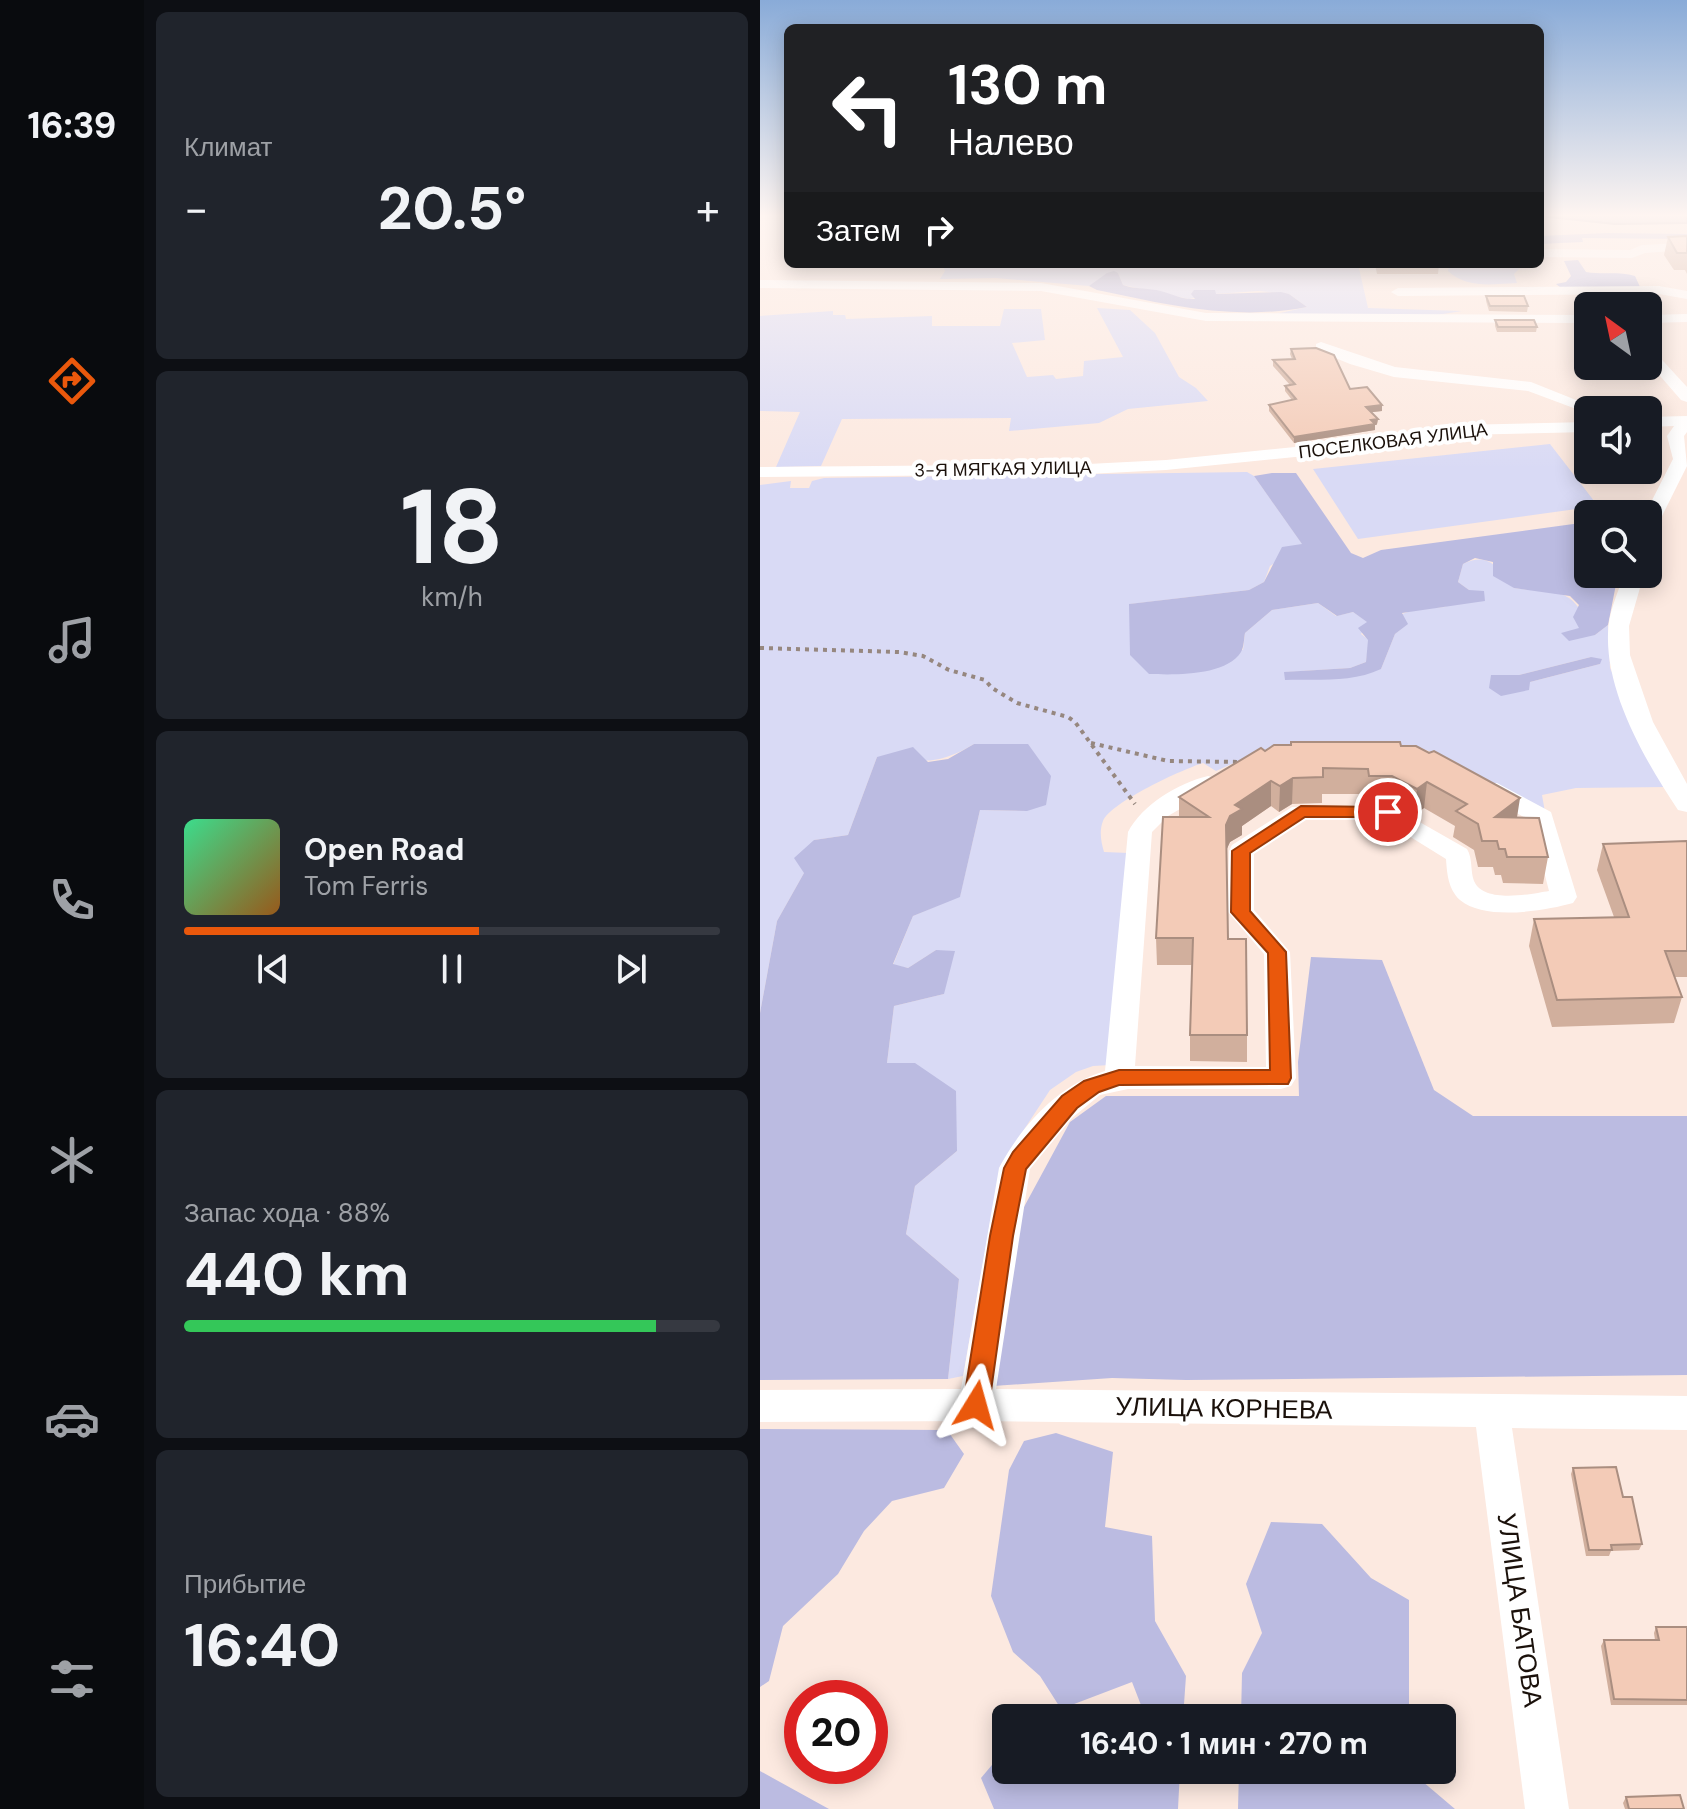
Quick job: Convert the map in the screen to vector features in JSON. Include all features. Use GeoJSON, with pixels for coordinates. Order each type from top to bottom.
{"type":"FeatureCollection","features":[{"type":"Feature","properties":{"kind":"street"},"geometry":{"type":"LineString","coordinates":[[1108,299],[1181,313],[1237,318],[1574,319]]}},
{"type":"Feature","properties":{"kind":"street"},"geometry":{"type":"LineString","coordinates":[[1662,319],[1687,318]]}},
{"type":"Feature","properties":{"kind":"street"},"geometry":{"type":"LineString","coordinates":[[1321,347],[1394,372],[1531,387],[1574,403]]}},
{"type":"Feature","properties":{"kind":"street"},"geometry":{"type":"LineString","coordinates":[[1662,369],[1687,397]]}},
{"type":"Feature","properties":{"kind":"street"},"geometry":{"type":"LineString","coordinates":[[1662,422],[1687,421]]}},
{"type":"Feature","properties":{"kind":"street"},"geometry":{"type":"LineString","coordinates":[[1661,500],[1682,459],[1675,436],[1687,421]]}},
{"type":"Feature","properties":{"kind":"street","name":"ПОСЕЛКОВАЯ УЛИЦА"},"geometry":{"type":"LineString","coordinates":[[1245,457],[1345,447],[1459,430],[1574,427]]}},
{"type":"Feature","properties":{"kind":"street","name":"3-Я МЯГКАЯ УЛИЦА"},"geometry":{"type":"LineString","coordinates":[[760,472],[1088,469],[1245,457]]}},
{"type":"Feature","properties":{"kind":"street"},"geometry":{"type":"LineString","coordinates":[[1630,588],[1619,624],[1620,669],[1633,702],[1687,805]]}},
{"type":"Feature","properties":{"kind":"street"},"geometry":{"type":"LineString","coordinates":[[1119,1078],[1140,832],[1146,820],[1245,762]]}},
{"type":"Feature","properties":{"kind":"street"},"geometry":{"type":"LineString","coordinates":[[976,1405],[1001,1236],[1015,1168],[1070,1102],[1092,1086],[1119,1078],[1281,1078],[1277,952],[1241,912],[1241,851],[1301,812],[1388,812],[1458,855],[1464,887],[1479,900],[1515,903],[1564,897],[1542,817],[1472,778]]}},
{"type":"Feature","properties":{"kind":"street","name":"УЛИЦА КОРНЕВА"},"geometry":{"type":"LineString","coordinates":[[760,1406],[976,1405],[1687,1413]]}},
{"type":"Feature","properties":{"kind":"street","name":"УЛИЦА БАТОВА"},"geometry":{"type":"LineString","coordinates":[[1492,1411],[1547,1809]]}},
{"type":"Feature","properties":{"kind":"path"},"geometry":{"type":"LineString","coordinates":[[760,648],[899,652],[923,656],[949,670],[985,680],[992,688],[1017,703],[1068,717],[1146,820]]}},
{"type":"Feature","properties":{"kind":"path"},"geometry":{"type":"LineString","coordinates":[[1090,743],[1168,761],[1190,763],[1211,759],[1245,762]]}},
{"type":"Feature","properties":{"kind":"shaded area"},"geometry":{"type":"Polygon","coordinates":[[[1141,299],[1297,299],[1307,307],[1228,312],[1141,299]]]}},
{"type":"Feature","properties":{"kind":"shaded area"},"geometry":{"type":"Polygon","coordinates":[[[1297,299],[1366,299],[1368,308],[1462,311],[1437,315],[1276,314],[1307,307],[1297,299]]]}},
{"type":"Feature","properties":{"kind":"shaded area"},"geometry":{"type":"Polygon","coordinates":[[[1097,308],[1130,310],[1155,333],[1179,377],[1208,401],[1128,409],[1099,423],[1009,431],[1011,418],[842,419],[821,466],[776,467],[800,412],[760,411],[760,316],[833,311],[833,315],[845,315],[846,319],[932,316],[932,326],[1000,326],[1004,309],[1041,309],[1045,340],[1012,343],[1027,377],[1053,375],[1056,379],[1083,376],[1084,361],[1123,357],[1097,308]]]}},
{"type":"Feature","properties":{"kind":"shaded area"},"geometry":{"type":"Polygon","coordinates":[[[1550,444],[1574,475],[1574,484],[1581,484],[1593,500],[1574,500],[1574,509],[1358,539],[1313,469],[1550,444]]]}},
{"type":"Feature","properties":{"kind":"shaded area"},"geometry":{"type":"Polygon","coordinates":[[[1247,472],[1254,476],[1303,545],[1270,566],[1264,582],[1249,590],[1130,604],[1243,650],[1245,633],[1272,610],[1318,603],[1336,616],[1353,612],[1368,622],[1361,634],[1369,640],[1366,662],[1350,668],[1285,672],[1381,669],[1395,634],[1407,624],[1402,614],[1417,609],[1445,607],[1469,590],[1458,582],[1463,564],[1487,561],[1514,588],[1556,593],[1572,600],[1595,635],[1608,625],[1610,668],[1667,787],[1576,788],[1542,795],[1545,812],[1450,759],[1426,750],[1254,754],[1216,771],[1203,763],[1193,766],[1148,787],[1109,813],[1101,829],[1104,852],[1129,853],[1110,1065],[1093,1066],[1076,1072],[1050,1090],[1000,1166],[963,1376],[948,1379],[959,1279],[906,1234],[915,1186],[957,1151],[887,1063],[894,1006],[944,994],[936,950],[908,968],[893,965],[913,916],[960,896],[980,810],[1027,811],[974,744],[949,756],[927,761],[877,757],[848,835],[814,840],[804,873],[777,921],[760,1013],[760,485],[791,481],[790,488],[809,488],[812,481],[824,478],[1247,472]],[[1591,657],[1519,675],[1491,675],[1530,682],[1600,664],[1591,657]]]}},
{"type":"Feature","properties":{"kind":"shaded area"},"geometry":{"type":"Polygon","coordinates":[[[1296,473],[1351,553],[1363,558],[1381,550],[1574,524],[1574,588],[1615,588],[1608,625],[1595,635],[1569,641],[1561,633],[1579,628],[1573,617],[1579,605],[1570,596],[1514,588],[1493,576],[1493,562],[1475,558],[1463,564],[1458,582],[1469,590],[1484,591],[1485,601],[1402,613],[1408,624],[1395,634],[1381,669],[1370,673],[1334,679],[1285,680],[1284,672],[1350,668],[1366,662],[1368,640],[1358,628],[1367,622],[1353,612],[1337,616],[1318,603],[1272,610],[1245,633],[1241,652],[1224,666],[1199,672],[1149,674],[1130,655],[1129,604],[1249,590],[1264,582],[1282,547],[1302,544],[1254,476],[1296,473]]]}},
{"type":"Feature","properties":{"kind":"shaded area"},"geometry":{"type":"Polygon","coordinates":[[[1591,657],[1602,659],[1600,664],[1530,682],[1529,690],[1501,696],[1489,688],[1491,675],[1519,675],[1591,657]]]}},
{"type":"Feature","properties":{"kind":"shaded area"},"geometry":{"type":"Polygon","coordinates":[[[974,744],[1028,744],[1051,776],[1046,805],[1027,811],[980,810],[960,897],[913,916],[893,964],[908,968],[936,950],[955,951],[944,994],[894,1006],[887,1063],[915,1063],[956,1091],[957,1151],[915,1186],[906,1234],[959,1279],[948,1379],[760,1380],[760,1013],[777,921],[804,873],[794,858],[814,840],[848,835],[877,757],[913,747],[928,762],[948,759],[974,744]]]}},
{"type":"Feature","properties":{"kind":"shaded area"},"geometry":{"type":"Polygon","coordinates":[[[1311,957],[1382,960],[1434,1090],[1473,1116],[1687,1116],[1687,1375],[1112,1378],[979,1387],[999,1253],[1070,1122],[1106,1096],[1299,1096],[1298,1062],[1311,957]]]}},
{"type":"Feature","properties":{"kind":"shaded area"},"geometry":{"type":"Polygon","coordinates":[[[760,1429],[947,1430],[964,1454],[944,1488],[892,1501],[864,1531],[838,1574],[783,1626],[769,1681],[760,1687],[760,1429]]]}},
{"type":"Feature","properties":{"kind":"shaded area"},"geometry":{"type":"Polygon","coordinates":[[[1056,1433],[1113,1452],[1105,1527],[1152,1536],[1155,1621],[1186,1676],[1184,1704],[1141,1704],[1132,1682],[1074,1704],[1058,1704],[1040,1676],[1013,1652],[991,1596],[1009,1470],[1024,1441],[1056,1433]]]}},
{"type":"Feature","properties":{"kind":"shaded area"},"geometry":{"type":"Polygon","coordinates":[[[1271,1522],[1322,1524],[1371,1578],[1409,1600],[1409,1704],[1241,1704],[1242,1673],[1262,1633],[1246,1584],[1271,1522]]]}},
{"type":"Feature","properties":{"kind":"shaded area"},"geometry":{"type":"Polygon","coordinates":[[[992,1765],[992,1784],[1179,1784],[1178,1809],[994,1809],[981,1778],[992,1765]]]}},
{"type":"Feature","properties":{"kind":"shaded area"},"geometry":{"type":"Polygon","coordinates":[[[760,1771],[829,1809],[760,1809],[760,1771]]]}},
{"type":"Feature","properties":{"kind":"shaded area"},"geometry":{"type":"Polygon","coordinates":[[[1239,1784],[1426,1784],[1455,1809],[1238,1809],[1239,1784]]]}},
{"type":"Feature","properties":{"kind":"building"},"geometry":{"type":"Polygon","coordinates":[[[1487,299],[1525,299],[1528,306],[1490,306],[1487,299]]]}},
{"type":"Feature","properties":{"kind":"building"},"geometry":{"type":"Polygon","coordinates":[[[1495,320],[1534,320],[1537,327],[1498,327],[1495,320]]]}},
{"type":"Feature","properties":{"kind":"building"},"geometry":{"type":"Polygon","coordinates":[[[1316,348],[1334,355],[1350,389],[1367,387],[1382,405],[1366,407],[1378,419],[1371,420],[1375,424],[1294,437],[1269,405],[1296,399],[1285,386],[1295,384],[1273,360],[1295,359],[1291,349],[1316,348]]]}},
{"type":"Feature","properties":{"kind":"building"},"geometry":{"type":"Polygon","coordinates":[[[1291,742],[1400,742],[1401,746],[1416,746],[1429,753],[1434,751],[1520,798],[1495,817],[1539,818],[1548,857],[1507,857],[1505,849],[1499,849],[1497,841],[1482,841],[1478,824],[1456,811],[1467,804],[1427,782],[1417,789],[1392,776],[1369,776],[1368,769],[1323,768],[1323,777],[1293,778],[1280,786],[1271,781],[1235,805],[1242,809],[1230,816],[1226,825],[1228,939],[1246,939],[1247,1035],[1190,1035],[1193,938],[1156,938],[1163,817],[1209,817],[1179,797],[1261,748],[1265,751],[1274,745],[1291,745],[1291,742]]]}},
{"type":"Feature","properties":{"kind":"building"},"geometry":{"type":"Polygon","coordinates":[[[1687,841],[1687,951],[1665,951],[1682,997],[1557,1000],[1534,919],[1629,917],[1603,844],[1687,841]]]}},
{"type":"Feature","properties":{"kind":"building"},"geometry":{"type":"Polygon","coordinates":[[[1616,1467],[1623,1497],[1632,1497],[1642,1544],[1611,1545],[1612,1550],[1589,1550],[1573,1468],[1616,1467]]]}},
{"type":"Feature","properties":{"kind":"building"},"geometry":{"type":"Polygon","coordinates":[[[1656,1627],[1687,1627],[1687,1700],[1614,1699],[1604,1640],[1659,1640],[1656,1627]]]}},
{"type":"Feature","properties":{"kind":"building"},"geometry":{"type":"Polygon","coordinates":[[[1680,1795],[1684,1809],[1629,1809],[1626,1797],[1680,1795]]]}},
{"type":"Feature","properties":{"kind":"route"},"geometry":{"type":"LineString","coordinates":[[976,1405],[1001,1236],[1015,1168],[1021,1158],[1070,1102],[1092,1086],[1106,1081],[1119,1078],[1281,1078],[1277,952],[1241,912],[1241,851],[1301,812],[1388,812]]}}]}
